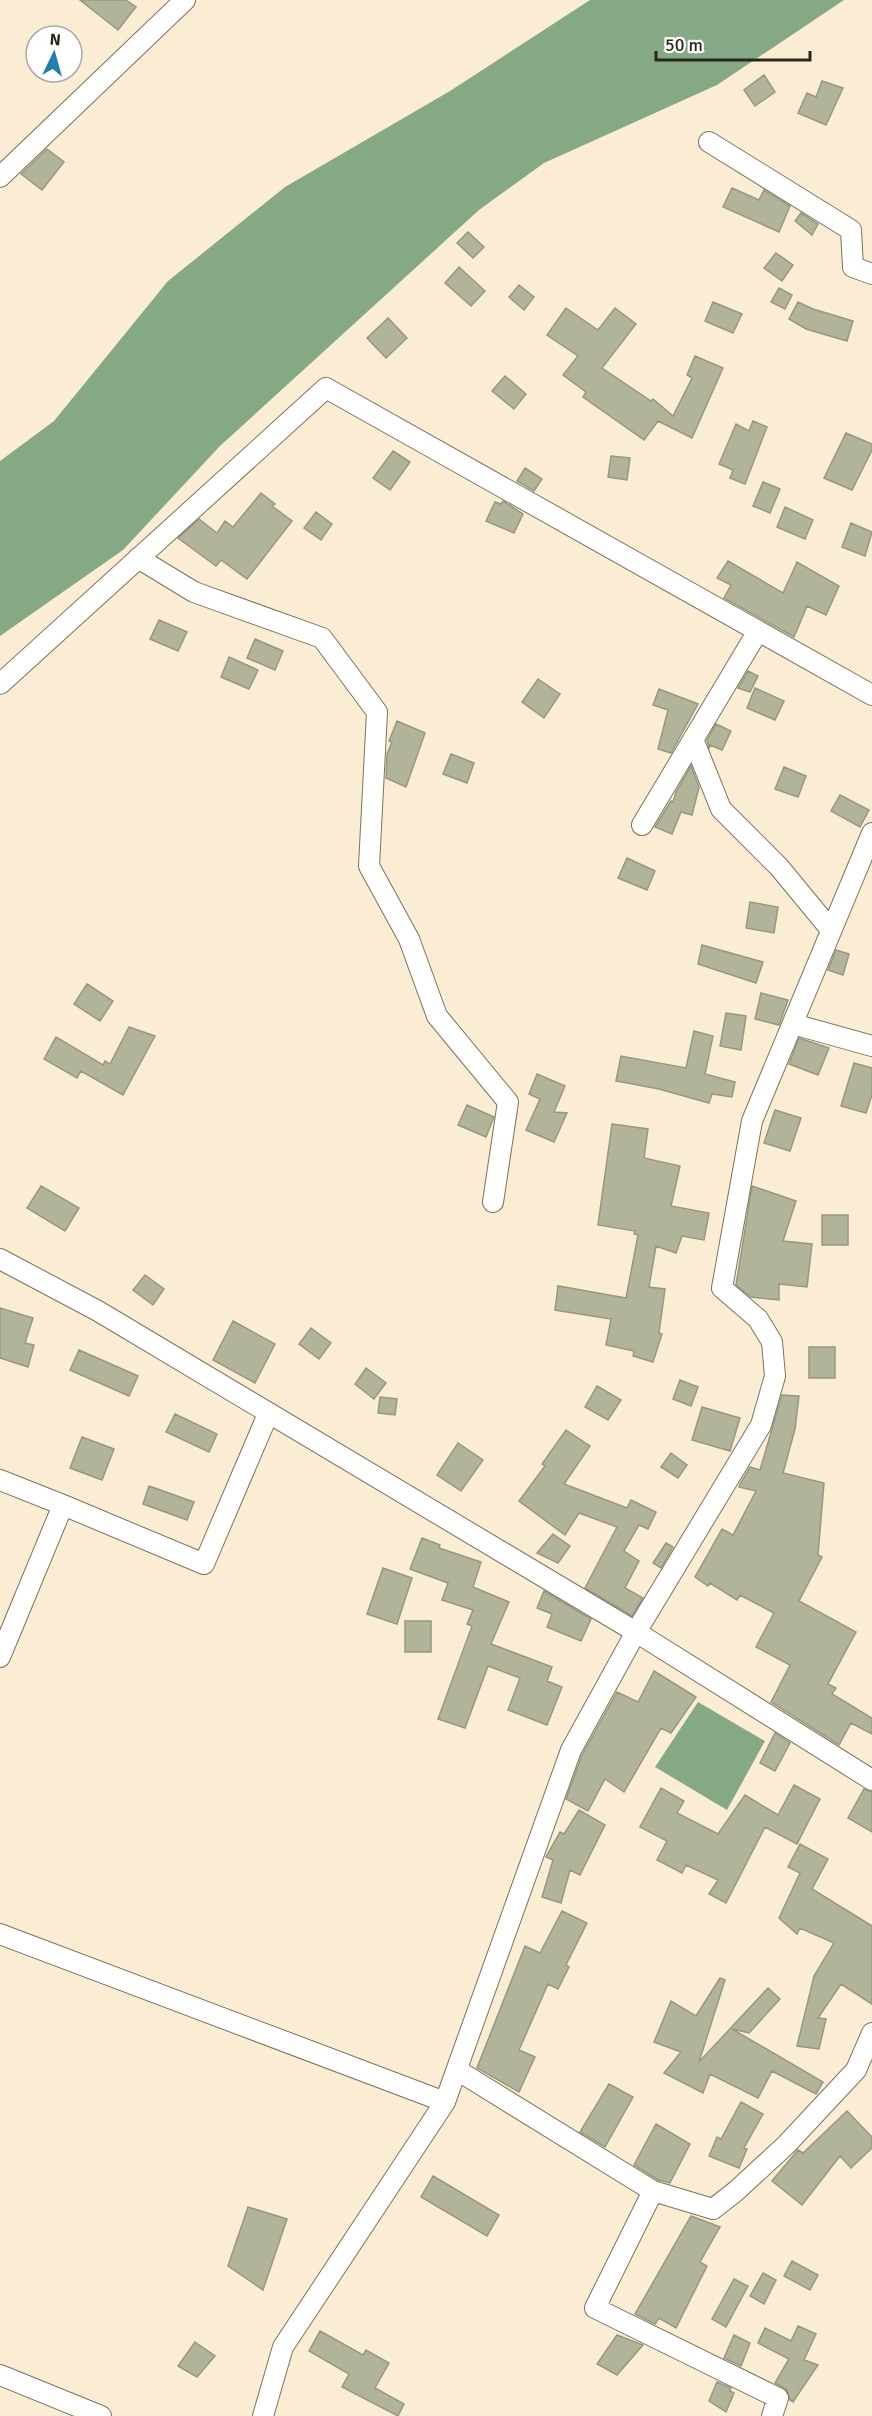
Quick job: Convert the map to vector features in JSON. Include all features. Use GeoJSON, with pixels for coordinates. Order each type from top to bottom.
{"type":"FeatureCollection","features":[{"type":"Feature","properties":{"kind":"street"},"geometry":{"type":"LineString","coordinates":[[0,177],[185,0]]}},
{"type":"Feature","properties":{"kind":"street"},"geometry":{"type":"LineString","coordinates":[[709,142],[851,230],[853,267],[872,274]]}},
{"type":"Feature","properties":{"kind":"street"},"geometry":{"type":"LineString","coordinates":[[0,684],[326,388],[872,695]]}},
{"type":"Feature","properties":{"kind":"street"},"geometry":{"type":"LineString","coordinates":[[138,558],[194,592],[322,638],[377,712],[369,866],[409,939],[437,1016],[508,1102],[493,1202]]}},
{"type":"Feature","properties":{"kind":"street"},"geometry":{"type":"LineString","coordinates":[[642,825],[758,631]]}},
{"type":"Feature","properties":{"kind":"street"},"geometry":{"type":"LineString","coordinates":[[693,740],[721,809],[779,867],[831,930]]}},
{"type":"Feature","properties":{"kind":"street"},"geometry":{"type":"LineString","coordinates":[[263,2416],[283,2347],[445,2102],[571,1750],[636,1632],[761,1425],[775,1376],[772,1342],[758,1319],[722,1288],[752,1121],[872,833]]}},
{"type":"Feature","properties":{"kind":"street"},"geometry":{"type":"LineString","coordinates":[[794,1024],[872,1046]]}},
{"type":"Feature","properties":{"kind":"street"},"geometry":{"type":"LineString","coordinates":[[0,1259],[98,1311],[636,1632],[872,1780]]}},
{"type":"Feature","properties":{"kind":"street"},"geometry":{"type":"LineString","coordinates":[[0,1480],[204,1564],[268,1414]]}},
{"type":"Feature","properties":{"kind":"street"},"geometry":{"type":"LineString","coordinates":[[0,1657],[63,1506]]}},
{"type":"Feature","properties":{"kind":"street"},"geometry":{"type":"LineString","coordinates":[[0,1934],[445,2102]]}},
{"type":"Feature","properties":{"kind":"street"},"geometry":{"type":"LineString","coordinates":[[457,2070],[653,2191],[713,2208],[736,2191],[786,2145],[855,2070],[872,2033]]}},
{"type":"Feature","properties":{"kind":"street"},"geometry":{"type":"LineString","coordinates":[[653,2191],[595,2308],[778,2398],[772,2416]]}},
{"type":"Feature","properties":{"kind":"street"},"geometry":{"type":"LineString","coordinates":[[0,2375],[100,2416]]}},
{"type":"Feature","properties":{"kind":"shaded area"},"geometry":{"type":"Polygon","coordinates":[[[590,0],[844,0],[717,85],[544,163],[479,210],[220,446],[123,550],[0,636],[0,461],[54,421],[168,281],[285,187],[450,91],[590,0]]]}},
{"type":"Feature","properties":{"kind":"shaded area"},"geometry":{"type":"Polygon","coordinates":[[[698,1702],[765,1741],[727,1810],[655,1767],[698,1702]]]}},
{"type":"Feature","properties":{"kind":"building"},"geometry":{"type":"Polygon","coordinates":[[[80,0],[126,0],[136,7],[118,30],[80,0]]]}},
{"type":"Feature","properties":{"kind":"building"},"geometry":{"type":"Polygon","coordinates":[[[764,75],[775,92],[755,106],[744,90],[764,75]]]}},
{"type":"Feature","properties":{"kind":"building"},"geometry":{"type":"Polygon","coordinates":[[[822,81],[843,88],[826,125],[798,113],[807,93],[816,97],[822,81]]]}},
{"type":"Feature","properties":{"kind":"building"},"geometry":{"type":"Polygon","coordinates":[[[47,149],[64,162],[42,190],[21,174],[47,149]]]}},
{"type":"Feature","properties":{"kind":"building"},"geometry":{"type":"Polygon","coordinates":[[[732,188],[759,200],[764,190],[790,206],[779,232],[723,207],[732,188]]]}},
{"type":"Feature","properties":{"kind":"building"},"geometry":{"type":"Polygon","coordinates":[[[801,213],[818,224],[812,235],[795,221],[801,213]]]}},
{"type":"Feature","properties":{"kind":"building"},"geometry":{"type":"Polygon","coordinates":[[[468,232],[484,247],[473,258],[457,243],[468,232]]]}},
{"type":"Feature","properties":{"kind":"building"},"geometry":{"type":"Polygon","coordinates":[[[776,253],[793,265],[782,281],[764,268],[776,253]]]}},
{"type":"Feature","properties":{"kind":"building"},"geometry":{"type":"Polygon","coordinates":[[[459,267],[485,291],[471,306],[445,283],[459,267]]]}},
{"type":"Feature","properties":{"kind":"building"},"geometry":{"type":"Polygon","coordinates":[[[519,285],[534,297],[524,310],[509,297],[519,285]]]}},
{"type":"Feature","properties":{"kind":"building"},"geometry":{"type":"Polygon","coordinates":[[[779,288],[792,295],[785,309],[771,302],[779,288]]]}},
{"type":"Feature","properties":{"kind":"building"},"geometry":{"type":"Polygon","coordinates":[[[713,302],[742,314],[733,333],[705,321],[713,302]]]}},
{"type":"Feature","properties":{"kind":"building"},"geometry":{"type":"Polygon","coordinates":[[[798,302],[853,321],[847,341],[806,329],[789,319],[798,302]]]}},
{"type":"Feature","properties":{"kind":"building"},"geometry":{"type":"Polygon","coordinates":[[[566,308],[598,330],[615,308],[636,324],[602,368],[651,401],[653,399],[673,416],[692,378],[687,375],[695,356],[723,368],[692,438],[658,421],[644,440],[583,397],[586,392],[563,375],[578,356],[547,335],[566,308]]]}},
{"type":"Feature","properties":{"kind":"building"},"geometry":{"type":"Polygon","coordinates":[[[388,318],[407,338],[386,358],[367,338],[388,318]]]}},
{"type":"Feature","properties":{"kind":"building"},"geometry":{"type":"Polygon","coordinates":[[[505,376],[526,394],[514,409],[492,391],[505,376]]]}},
{"type":"Feature","properties":{"kind":"building"},"geometry":{"type":"Polygon","coordinates":[[[753,421],[767,427],[745,484],[730,478],[733,470],[719,464],[736,424],[749,431],[753,421]]]}},
{"type":"Feature","properties":{"kind":"building"},"geometry":{"type":"Polygon","coordinates":[[[846,433],[872,444],[872,450],[852,490],[824,478],[846,433]]]}},
{"type":"Feature","properties":{"kind":"building"},"geometry":{"type":"Polygon","coordinates":[[[393,451],[410,462],[390,490],[373,478],[393,451]]]}},
{"type":"Feature","properties":{"kind":"building"},"geometry":{"type":"Polygon","coordinates":[[[611,456],[630,458],[627,480],[608,477],[611,456]]]}},
{"type":"Feature","properties":{"kind":"building"},"geometry":{"type":"Polygon","coordinates":[[[525,468],[542,479],[534,491],[517,481],[525,468]]]}},
{"type":"Feature","properties":{"kind":"building"},"geometry":{"type":"Polygon","coordinates":[[[763,482],[780,489],[770,513],[753,506],[763,482]]]}},
{"type":"Feature","properties":{"kind":"building"},"geometry":{"type":"Polygon","coordinates":[[[261,493],[275,504],[272,506],[292,521],[247,579],[221,560],[216,566],[178,538],[199,519],[217,533],[225,521],[233,527],[261,493]]]}},
{"type":"Feature","properties":{"kind":"building"},"geometry":{"type":"Polygon","coordinates":[[[503,501],[523,514],[514,533],[486,521],[495,502],[501,504],[503,501]]]}},
{"type":"Feature","properties":{"kind":"building"},"geometry":{"type":"Polygon","coordinates":[[[785,507],[813,520],[805,539],[777,527],[785,507]]]}},
{"type":"Feature","properties":{"kind":"building"},"geometry":{"type":"Polygon","coordinates":[[[316,512],[332,524],[321,540],[304,528],[316,512]]]}},
{"type":"Feature","properties":{"kind":"building"},"geometry":{"type":"Polygon","coordinates":[[[851,523],[872,532],[865,556],[842,547],[851,523]]]}},
{"type":"Feature","properties":{"kind":"building"},"geometry":{"type":"Polygon","coordinates":[[[728,561],[783,593],[797,562],[839,586],[826,615],[807,606],[794,637],[724,598],[731,585],[717,578],[728,561]]]}},
{"type":"Feature","properties":{"kind":"building"},"geometry":{"type":"Polygon","coordinates":[[[159,620],[187,632],[178,651],[150,639],[159,620]]]}},
{"type":"Feature","properties":{"kind":"building"},"geometry":{"type":"Polygon","coordinates":[[[255,639],[283,651],[275,670],[247,658],[255,639]]]}},
{"type":"Feature","properties":{"kind":"building"},"geometry":{"type":"Polygon","coordinates":[[[229,657],[258,670],[249,689],[221,677],[229,657]]]}},
{"type":"Feature","properties":{"kind":"building"},"geometry":{"type":"Polygon","coordinates":[[[748,671],[758,676],[750,692],[738,688],[748,671]]]}},
{"type":"Feature","properties":{"kind":"building"},"geometry":{"type":"Polygon","coordinates":[[[538,679],[560,694],[544,718],[522,702],[538,679]]]}},
{"type":"Feature","properties":{"kind":"building"},"geometry":{"type":"Polygon","coordinates":[[[755,688],[784,701],[775,720],[747,708],[755,688]]]}},
{"type":"Feature","properties":{"kind":"building"},"geometry":{"type":"Polygon","coordinates":[[[659,689],[698,704],[671,753],[658,749],[668,710],[653,705],[659,689]]]}},
{"type":"Feature","properties":{"kind":"building"},"geometry":{"type":"Polygon","coordinates":[[[397,721],[425,733],[406,787],[386,778],[387,754],[392,742],[389,741],[397,721]]]}},
{"type":"Feature","properties":{"kind":"building"},"geometry":{"type":"Polygon","coordinates":[[[716,724],[731,731],[722,750],[710,745],[709,748],[707,740],[716,724]]]}},
{"type":"Feature","properties":{"kind":"building"},"geometry":{"type":"Polygon","coordinates":[[[451,754],[474,763],[467,783],[443,774],[451,754]]]}},
{"type":"Feature","properties":{"kind":"building"},"geometry":{"type":"Polygon","coordinates":[[[691,766],[699,787],[692,815],[681,812],[672,834],[655,827],[671,801],[673,802],[691,766]]]}},
{"type":"Feature","properties":{"kind":"building"},"geometry":{"type":"Polygon","coordinates":[[[784,767],[806,776],[798,797],[775,789],[784,767]]]}},
{"type":"Feature","properties":{"kind":"building"},"geometry":{"type":"Polygon","coordinates":[[[840,795],[869,810],[860,827],[831,811],[840,795]]]}},
{"type":"Feature","properties":{"kind":"building"},"geometry":{"type":"Polygon","coordinates":[[[627,858],[655,871],[647,890],[618,878],[627,858]]]}},
{"type":"Feature","properties":{"kind":"building"},"geometry":{"type":"Polygon","coordinates":[[[750,902],[778,907],[774,933],[746,928],[750,902]]]}},
{"type":"Feature","properties":{"kind":"building"},"geometry":{"type":"Polygon","coordinates":[[[702,945],[763,962],[756,983],[698,964],[702,945]]]}},
{"type":"Feature","properties":{"kind":"building"},"geometry":{"type":"Polygon","coordinates":[[[836,950],[849,954],[843,975],[828,970],[836,950]]]}},
{"type":"Feature","properties":{"kind":"building"},"geometry":{"type":"Polygon","coordinates":[[[87,984],[113,1001],[100,1021],[74,1004],[87,984]]]}},
{"type":"Feature","properties":{"kind":"building"},"geometry":{"type":"Polygon","coordinates":[[[761,993],[788,1000],[779,1025],[755,1019],[761,993]]]}},
{"type":"Feature","properties":{"kind":"building"},"geometry":{"type":"Polygon","coordinates":[[[726,1013],[746,1016],[741,1050],[720,1046],[726,1013]]]}},
{"type":"Feature","properties":{"kind":"building"},"geometry":{"type":"Polygon","coordinates":[[[129,1027],[155,1036],[123,1095],[81,1071],[77,1078],[44,1059],[56,1037],[103,1065],[105,1061],[110,1064],[129,1027]]]}},
{"type":"Feature","properties":{"kind":"building"},"geometry":{"type":"Polygon","coordinates":[[[694,1031],[713,1036],[705,1074],[735,1082],[732,1097],[712,1094],[709,1103],[659,1089],[616,1081],[621,1056],[686,1068],[694,1031]]]}},
{"type":"Feature","properties":{"kind":"building"},"geometry":{"type":"Polygon","coordinates":[[[799,1038],[829,1048],[818,1075],[789,1064],[799,1038]]]}},
{"type":"Feature","properties":{"kind":"building"},"geometry":{"type":"Polygon","coordinates":[[[854,1063],[872,1068],[872,1095],[866,1113],[841,1106],[854,1063]]]}},
{"type":"Feature","properties":{"kind":"building"},"geometry":{"type":"Polygon","coordinates":[[[537,1074],[565,1086],[554,1112],[567,1113],[554,1142],[526,1130],[540,1099],[529,1094],[537,1074]]]}},
{"type":"Feature","properties":{"kind":"building"},"geometry":{"type":"Polygon","coordinates":[[[467,1105],[494,1117],[486,1137],[458,1125],[467,1105]]]}},
{"type":"Feature","properties":{"kind":"building"},"geometry":{"type":"Polygon","coordinates":[[[775,1110],[801,1118],[790,1151],[764,1143],[775,1110]]]}},
{"type":"Feature","properties":{"kind":"building"},"geometry":{"type":"Polygon","coordinates":[[[612,1124],[648,1129],[644,1158],[680,1166],[671,1206],[709,1213],[704,1240],[682,1236],[676,1253],[656,1246],[649,1287],[665,1289],[659,1333],[662,1334],[653,1362],[633,1356],[634,1351],[606,1345],[611,1319],[555,1310],[558,1286],[626,1298],[638,1235],[634,1234],[635,1231],[598,1225],[612,1124]]]}},
{"type":"Feature","properties":{"kind":"building"},"geometry":{"type":"Polygon","coordinates":[[[41,1186],[79,1208],[65,1231],[27,1208],[41,1186]]]}},
{"type":"Feature","properties":{"kind":"building"},"geometry":{"type":"Polygon","coordinates":[[[752,1186],[796,1201],[783,1241],[812,1244],[807,1287],[779,1284],[779,1300],[751,1297],[736,1285],[752,1186]]]}},
{"type":"Feature","properties":{"kind":"building"},"geometry":{"type":"Polygon","coordinates":[[[822,1215],[848,1215],[848,1245],[822,1245],[822,1215]]]}},
{"type":"Feature","properties":{"kind":"building"},"geometry":{"type":"Polygon","coordinates":[[[145,1275],[164,1289],[153,1305],[133,1290],[145,1275]]]}},
{"type":"Feature","properties":{"kind":"building"},"geometry":{"type":"Polygon","coordinates":[[[0,1308],[33,1318],[25,1343],[34,1345],[28,1367],[0,1358],[0,1308]]]}},
{"type":"Feature","properties":{"kind":"building"},"geometry":{"type":"Polygon","coordinates":[[[233,1321],[275,1344],[255,1383],[213,1360],[233,1321]]]}},
{"type":"Feature","properties":{"kind":"building"},"geometry":{"type":"Polygon","coordinates":[[[311,1328],[331,1343],[319,1359],[299,1344],[311,1328]]]}},
{"type":"Feature","properties":{"kind":"building"},"geometry":{"type":"Polygon","coordinates":[[[809,1347],[835,1347],[835,1378],[809,1378],[809,1347]]]}},
{"type":"Feature","properties":{"kind":"building"},"geometry":{"type":"Polygon","coordinates":[[[79,1350],[138,1376],[129,1396],[70,1370],[79,1350]]]}},
{"type":"Feature","properties":{"kind":"building"},"geometry":{"type":"Polygon","coordinates":[[[366,1368],[386,1383],[374,1399],[355,1384],[366,1368]]]}},
{"type":"Feature","properties":{"kind":"building"},"geometry":{"type":"Polygon","coordinates":[[[680,1380],[698,1387],[691,1406],[673,1399],[680,1380]]]}},
{"type":"Feature","properties":{"kind":"building"},"geometry":{"type":"Polygon","coordinates":[[[597,1386],[621,1400],[608,1420],[585,1407],[597,1386]]]}},
{"type":"Feature","properties":{"kind":"building"},"geometry":{"type":"Polygon","coordinates":[[[782,1395],[799,1396],[795,1429],[783,1473],[824,1483],[818,1555],[822,1557],[799,1601],[856,1632],[828,1684],[836,1688],[832,1694],[872,1718],[872,1734],[851,1723],[839,1745],[771,1702],[790,1665],[756,1647],[774,1613],[740,1595],[737,1600],[710,1583],[708,1586],[695,1577],[722,1529],[733,1535],[756,1491],[739,1487],[750,1467],[760,1470],[782,1395]]]}},
{"type":"Feature","properties":{"kind":"building"},"geometry":{"type":"Polygon","coordinates":[[[380,1397],[397,1399],[395,1415],[378,1413],[380,1397]]]}},
{"type":"Feature","properties":{"kind":"building"},"geometry":{"type":"Polygon","coordinates":[[[702,1407],[740,1418],[730,1451],[692,1440],[702,1407]]]}},
{"type":"Feature","properties":{"kind":"building"},"geometry":{"type":"Polygon","coordinates":[[[175,1414],[217,1434],[209,1452],[166,1432],[175,1414]]]}},
{"type":"Feature","properties":{"kind":"building"},"geometry":{"type":"Polygon","coordinates":[[[566,1430],[590,1446],[564,1484],[627,1508],[631,1500],[656,1512],[648,1529],[639,1525],[624,1551],[639,1561],[625,1588],[643,1598],[632,1616],[585,1588],[617,1527],[579,1513],[565,1535],[519,1501],[545,1466],[542,1464],[566,1430]]]}},
{"type":"Feature","properties":{"kind":"building"},"geometry":{"type":"Polygon","coordinates":[[[82,1437],[114,1449],[102,1480],[70,1468],[82,1437]]]}},
{"type":"Feature","properties":{"kind":"building"},"geometry":{"type":"Polygon","coordinates":[[[458,1443],[483,1460],[461,1491],[437,1475],[458,1443]]]}},
{"type":"Feature","properties":{"kind":"building"},"geometry":{"type":"Polygon","coordinates":[[[671,1453],[687,1465],[678,1478],[661,1467],[671,1453]]]}},
{"type":"Feature","properties":{"kind":"building"},"geometry":{"type":"Polygon","coordinates":[[[149,1486],[194,1502],[187,1520],[143,1504],[149,1486]]]}},
{"type":"Feature","properties":{"kind":"building"},"geometry":{"type":"Polygon","coordinates":[[[553,1534],[570,1546],[558,1563],[537,1553],[553,1534]]]}},
{"type":"Feature","properties":{"kind":"building"},"geometry":{"type":"Polygon","coordinates":[[[422,1538],[440,1545],[439,1548],[481,1562],[473,1587],[509,1602],[491,1644],[552,1667],[547,1681],[562,1687],[547,1725],[508,1710],[520,1678],[488,1666],[465,1728],[438,1719],[472,1626],[467,1624],[473,1610],[442,1600],[448,1583],[410,1569],[422,1538]]]}},
{"type":"Feature","properties":{"kind":"building"},"geometry":{"type":"Polygon","coordinates":[[[666,1543],[673,1547],[661,1568],[653,1563],[666,1543]]]}},
{"type":"Feature","properties":{"kind":"building"},"geometry":{"type":"Polygon","coordinates":[[[383,1568],[412,1578],[397,1624],[367,1614],[383,1568]]]}},
{"type":"Feature","properties":{"kind":"building"},"geometry":{"type":"Polygon","coordinates":[[[544,1591],[591,1619],[581,1641],[547,1627],[552,1614],[537,1608],[544,1591]]]}},
{"type":"Feature","properties":{"kind":"building"},"geometry":{"type":"Polygon","coordinates":[[[405,1621],[431,1621],[431,1652],[405,1652],[405,1621]]]}},
{"type":"Feature","properties":{"kind":"building"},"geometry":{"type":"Polygon","coordinates":[[[654,1671],[696,1697],[671,1733],[661,1728],[624,1792],[605,1779],[588,1811],[566,1799],[582,1755],[617,1692],[638,1702],[654,1671]]]}},
{"type":"Feature","properties":{"kind":"building"},"geometry":{"type":"Polygon","coordinates":[[[775,1733],[790,1743],[775,1771],[760,1763],[775,1733]]]}},
{"type":"Feature","properties":{"kind":"building"},"geometry":{"type":"Polygon","coordinates":[[[794,1785],[820,1799],[797,1844],[765,1827],[726,1903],[709,1894],[718,1880],[686,1865],[682,1873],[657,1860],[667,1841],[640,1827],[661,1788],[684,1801],[677,1813],[718,1834],[745,1795],[778,1815],[794,1785]]]}},
{"type":"Feature","properties":{"kind":"building"},"geometry":{"type":"Polygon","coordinates":[[[864,1789],[872,1792],[872,1832],[848,1818],[864,1789]]]}},
{"type":"Feature","properties":{"kind":"building"},"geometry":{"type":"Polygon","coordinates":[[[579,1810],[605,1825],[580,1875],[570,1870],[561,1903],[542,1897],[553,1860],[546,1857],[560,1832],[564,1834],[579,1810]]]}},
{"type":"Feature","properties":{"kind":"building"},"geometry":{"type":"Polygon","coordinates":[[[800,1844],[828,1859],[812,1889],[872,1926],[872,2004],[841,1984],[818,2018],[826,2019],[819,2049],[797,2046],[814,1976],[834,1943],[800,1928],[797,1934],[779,1918],[800,1873],[788,1867],[800,1844]]]}},
{"type":"Feature","properties":{"kind":"building"},"geometry":{"type":"Polygon","coordinates":[[[562,1911],[587,1923],[566,1965],[569,1967],[558,1989],[548,1984],[519,2050],[535,2057],[519,2092],[477,2068],[525,1946],[540,1953],[562,1911]]]}},
{"type":"Feature","properties":{"kind":"building"},"geometry":{"type":"Polygon","coordinates":[[[720,1978],[725,1980],[699,2062],[768,1988],[780,1999],[749,2033],[732,2029],[823,2082],[816,2094],[772,2071],[758,2098],[710,2074],[703,2093],[664,2073],[681,2052],[654,2042],[671,2001],[696,2016],[720,1978]]]}},
{"type":"Feature","properties":{"kind":"building"},"geometry":{"type":"Polygon","coordinates":[[[609,2084],[633,2097],[605,2147],[580,2132],[609,2084]]]}},
{"type":"Feature","properties":{"kind":"building"},"geometry":{"type":"Polygon","coordinates":[[[741,2102],[763,2114],[744,2148],[747,2149],[739,2168],[709,2156],[717,2137],[721,2139],[741,2102]]]}},
{"type":"Feature","properties":{"kind":"building"},"geometry":{"type":"Polygon","coordinates":[[[847,2111],[872,2137],[872,2148],[851,2168],[840,2156],[802,2205],[772,2181],[798,2150],[803,2153],[847,2111]]]}},
{"type":"Feature","properties":{"kind":"building"},"geometry":{"type":"Polygon","coordinates":[[[656,2124],[690,2144],[670,2183],[658,2180],[634,2165],[656,2124]]]}},
{"type":"Feature","properties":{"kind":"building"},"geometry":{"type":"Polygon","coordinates":[[[433,2176],[499,2215],[487,2236],[421,2197],[433,2176]]]}},
{"type":"Feature","properties":{"kind":"building"},"geometry":{"type":"Polygon","coordinates":[[[248,2207],[287,2219],[263,2290],[228,2266],[248,2207]]]}},
{"type":"Feature","properties":{"kind":"building"},"geometry":{"type":"Polygon","coordinates":[[[691,2216],[720,2227],[700,2262],[707,2266],[676,2328],[659,2318],[655,2324],[635,2314],[691,2216]]]}},
{"type":"Feature","properties":{"kind":"building"},"geometry":{"type":"Polygon","coordinates":[[[792,2261],[818,2275],[810,2290],[784,2276],[792,2261]]]}},
{"type":"Feature","properties":{"kind":"building"},"geometry":{"type":"Polygon","coordinates":[[[763,2273],[776,2280],[764,2304],[750,2296],[763,2273]]]}},
{"type":"Feature","properties":{"kind":"building"},"geometry":{"type":"Polygon","coordinates":[[[734,2279],[748,2286],[726,2327],[712,2319],[734,2279]]]}},
{"type":"Feature","properties":{"kind":"building"},"geometry":{"type":"Polygon","coordinates":[[[798,2326],[816,2334],[804,2360],[818,2365],[793,2402],[787,2390],[775,2383],[789,2359],[758,2343],[765,2328],[791,2341],[798,2326]]]}},
{"type":"Feature","properties":{"kind":"building"},"geometry":{"type":"Polygon","coordinates":[[[320,2331],[363,2355],[366,2350],[389,2363],[375,2388],[404,2404],[398,2416],[342,2387],[349,2374],[309,2351],[320,2331]]]}},
{"type":"Feature","properties":{"kind":"building"},"geometry":{"type":"Polygon","coordinates":[[[617,2335],[643,2345],[617,2375],[597,2364],[617,2335]]]}},
{"type":"Feature","properties":{"kind":"building"},"geometry":{"type":"Polygon","coordinates":[[[734,2335],[750,2343],[741,2366],[724,2358],[734,2335]]]}},
{"type":"Feature","properties":{"kind":"building"},"geometry":{"type":"Polygon","coordinates":[[[195,2342],[215,2356],[197,2377],[178,2366],[195,2342]]]}},
{"type":"Feature","properties":{"kind":"building"},"geometry":{"type":"Polygon","coordinates":[[[717,2382],[731,2388],[730,2391],[734,2393],[726,2412],[709,2401],[717,2382]]]}}]}
